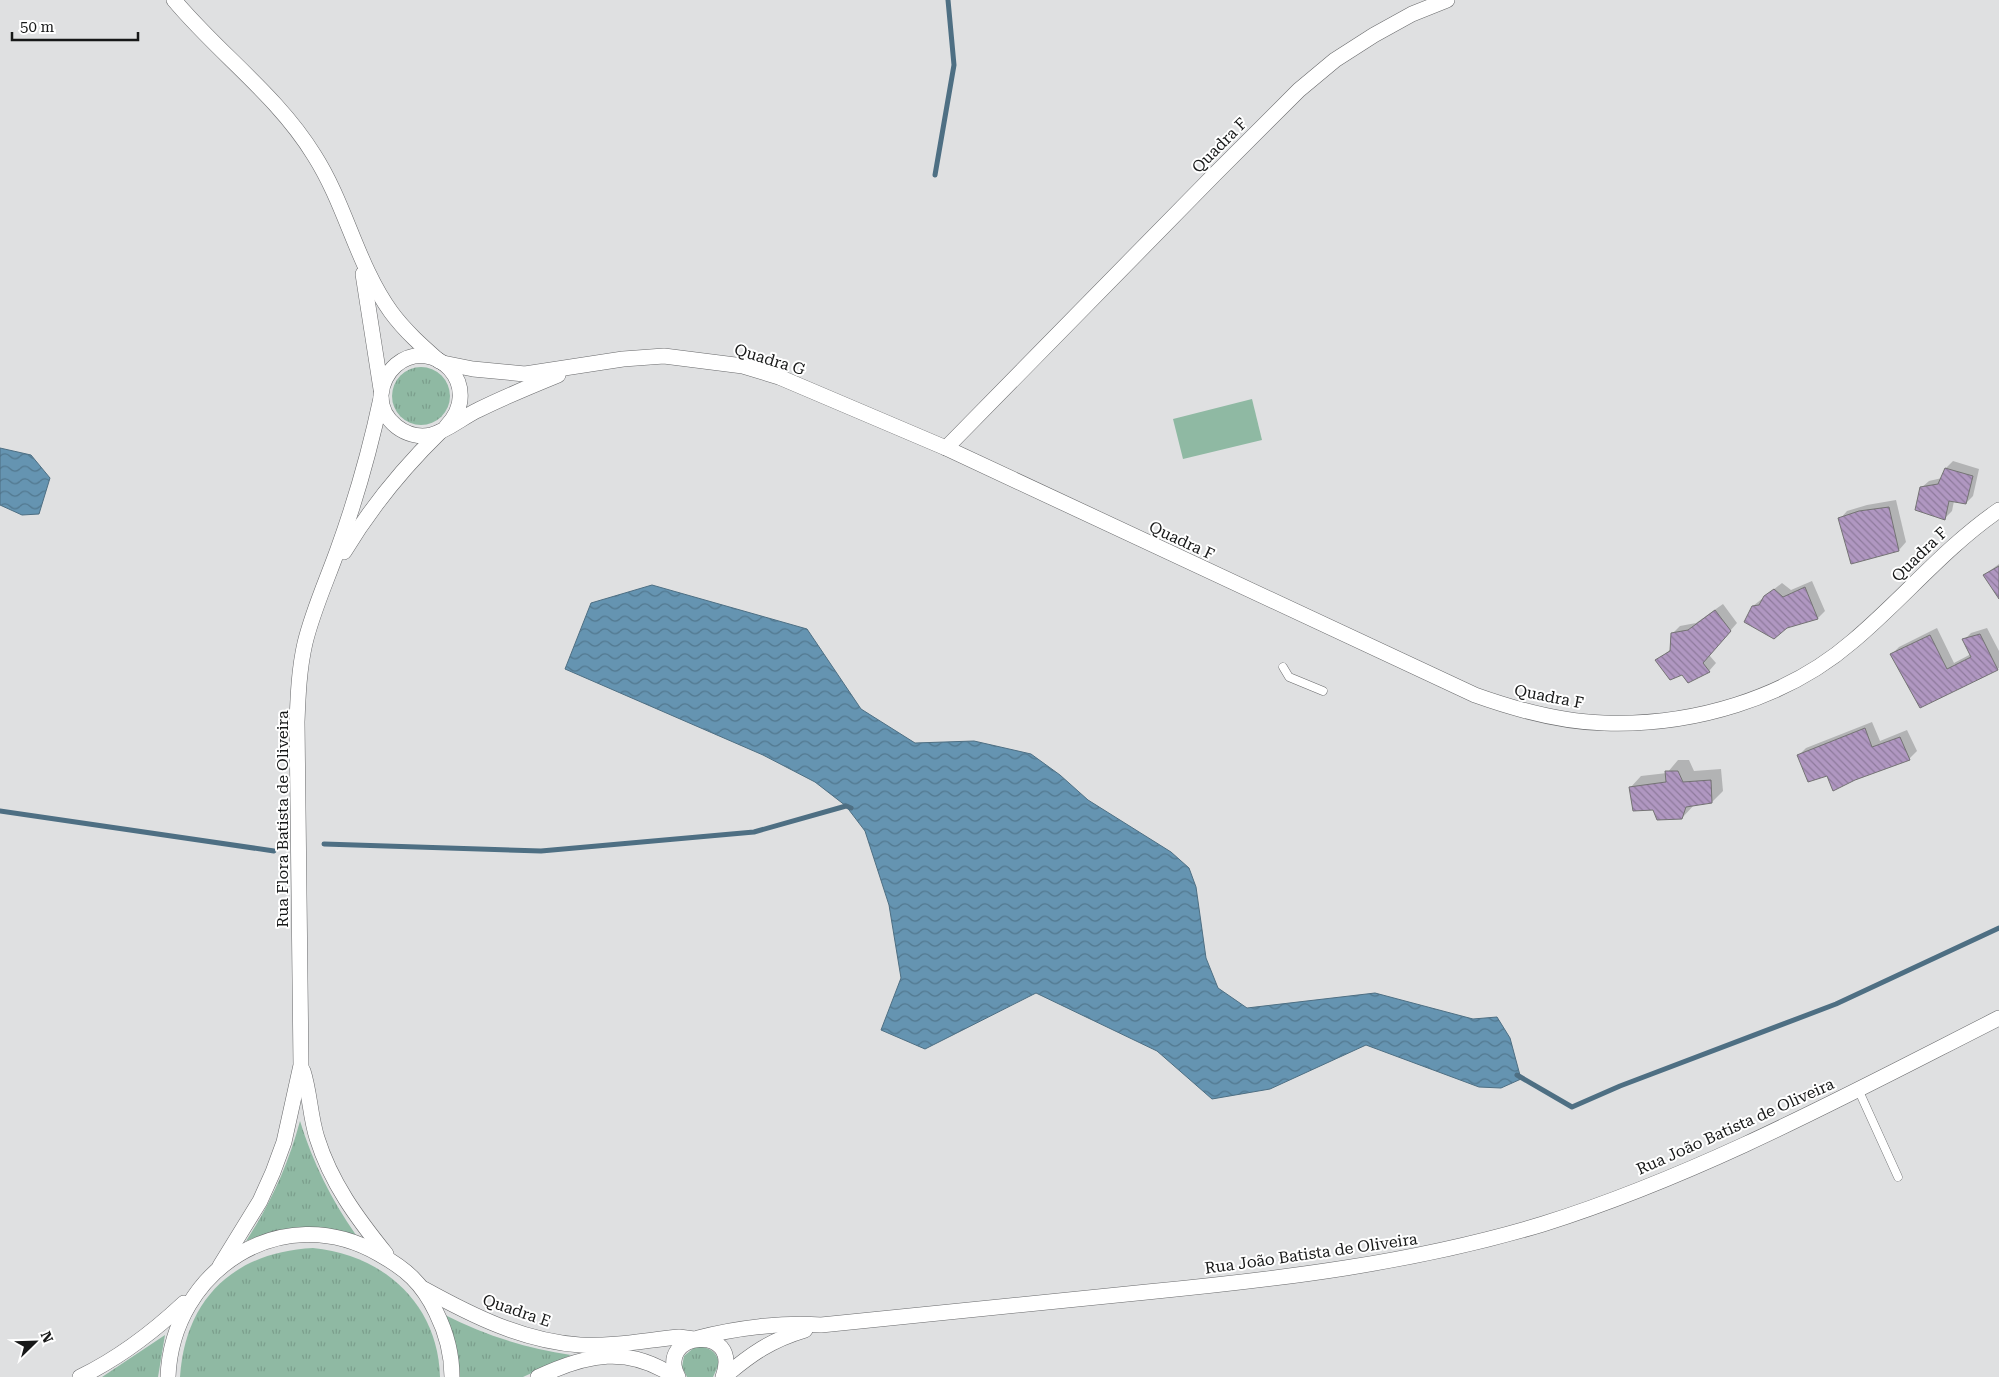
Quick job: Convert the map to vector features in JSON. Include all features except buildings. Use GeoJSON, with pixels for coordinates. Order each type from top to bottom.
{"type":"FeatureCollection","features":[{"type":"Feature","properties":{"kind":"street"},"geometry":{"type":"LineString","coordinates":[[174,0],[216,46],[278,106],[297,129],[333,188],[359,253],[391,312],[416,341],[441,362],[457,379],[461,400],[456,415],[444,428],[420,436],[398,428],[390,420],[381,397],[369,302],[359,253]]}},
{"type":"Feature","properties":{"kind":"street","name":"Quadra F"},"geometry":{"type":"LineString","coordinates":[[1447,0],[1412,14],[1374,35],[1335,60],[1299,90],[1077,313],[946,448],[1476,695],[1514,709],[1557,718],[1603,723],[1649,722],[1693,716],[1737,705],[1779,688],[1819,666],[1859,636],[1968,532],[1999,510]]}},
{"type":"Feature","properties":{"kind":"street"},"geometry":{"type":"LineString","coordinates":[[381,397],[388,373],[406,359],[417,356],[441,362]]}},
{"type":"Feature","properties":{"kind":"street","name":"Quadra G"},"geometry":{"type":"LineString","coordinates":[[441,362],[492,372],[525,374],[623,359],[664,356],[743,366],[818,392],[946,448]]}},
{"type":"Feature","properties":{"kind":"street","name":"Quadra G"},"geometry":{"type":"LineString","coordinates":[[444,428],[500,400],[574,368]]}},
{"type":"Feature","properties":{"kind":"street","name":"Rua Flora Batista de Oliveira"},"geometry":{"type":"LineString","coordinates":[[220,1266],[260,1201],[272,1172],[284,1142],[301,1065],[297,712],[305,644],[315,606],[328,576],[359,488],[381,397]]}},
{"type":"Feature","properties":{"kind":"street","name":"Rua Flora Batista de Oliveira"},"geometry":{"type":"LineString","coordinates":[[328,576],[366,515],[389,484],[444,428]]}},
{"type":"Feature","properties":{"kind":"street","name":"Rua João Batista de Oliveira"},"geometry":{"type":"LineString","coordinates":[[696,1338],[716,1333],[801,1323],[821,1325],[1244,1282],[1371,1265],[1433,1252],[1543,1224],[1705,1163],[1999,1018]]}},
{"type":"Feature","properties":{"kind":"street","name":"Rua Flora Batista de Oliveira"},"geometry":{"type":"LineString","coordinates":[[301,1065],[306,1080],[308,1103],[330,1172],[360,1222],[391,1261]]}},
{"type":"Feature","properties":{"kind":"street"},"geometry":{"type":"LineString","coordinates":[[80,1377],[107,1364],[140,1342],[196,1292],[220,1266],[258,1245],[302,1235],[325,1236],[347,1240],[370,1249],[391,1261],[424,1289],[441,1322],[448,1344],[452,1377]]}},
{"type":"Feature","properties":{"kind":"street","name":"Quadra E"},"geometry":{"type":"LineString","coordinates":[[424,1289],[494,1324],[529,1336],[554,1341],[581,1345],[696,1338]]}},
{"type":"Feature","properties":{"kind":"street"},"geometry":{"type":"LineString","coordinates":[[168,1377],[168,1359],[174,1336],[183,1313],[196,1292]]}},
{"type":"Feature","properties":{"kind":"street","name":"Rua João Batista de Oliveira"},"geometry":{"type":"LineString","coordinates":[[723,1377],[760,1348],[786,1336],[821,1325]]}},
{"type":"Feature","properties":{"kind":"street"},"geometry":{"type":"LineString","coordinates":[[677,1377],[674,1364],[676,1356],[686,1342],[696,1338],[714,1342],[724,1354],[726,1362],[723,1377]]}},
{"type":"Feature","properties":{"kind":"street"},"geometry":{"type":"LineString","coordinates":[[538,1377],[583,1359],[624,1356],[649,1362],[677,1377]]}},
{"type":"Feature","properties":{"kind":"lane"},"geometry":{"type":"LineString","coordinates":[[1283,667],[1289,677],[1323,691]]}},
{"type":"Feature","properties":{"kind":"lane"},"geometry":{"type":"LineString","coordinates":[[1858,1089],[1898,1177]]}},
{"type":"Feature","properties":{"kind":"green space"},"geometry":{"type":"Polygon","coordinates":[[[415,367],[427,367],[437,371],[446,380],[450,402],[442,417],[427,425],[415,425],[405,421],[396,412],[392,402],[392,390],[396,380],[405,371],[415,367]]]}},
{"type":"Feature","properties":{"kind":"green space"},"geometry":{"type":"Polygon","coordinates":[[[1252,399],[1262,440],[1183,459],[1173,419],[1252,399]]]}},
{"type":"Feature","properties":{"kind":"green space"},"geometry":{"type":"Polygon","coordinates":[[[300,1121],[324,1180],[356,1235],[328,1229],[300,1228],[273,1232],[246,1241],[278,1183],[300,1121]]]}},
{"type":"Feature","properties":{"kind":"green space"},"geometry":{"type":"Polygon","coordinates":[[[313,1248],[338,1253],[362,1261],[383,1272],[402,1287],[417,1306],[429,1327],[437,1350],[440,1377],[180,1377],[184,1349],[192,1324],[204,1303],[219,1284],[238,1270],[260,1259],[285,1251],[313,1248]]]}},
{"type":"Feature","properties":{"kind":"green space"},"geometry":{"type":"Polygon","coordinates":[[[443,1314],[505,1340],[537,1349],[571,1355],[523,1377],[459,1377],[443,1314]]]}},
{"type":"Feature","properties":{"kind":"green space"},"geometry":{"type":"Polygon","coordinates":[[[165,1335],[158,1377],[102,1377],[165,1335]]]}},
{"type":"Feature","properties":{"kind":"green space"},"geometry":{"type":"Polygon","coordinates":[[[696,1346],[712,1350],[716,1356],[719,1364],[713,1377],[687,1377],[682,1367],[684,1356],[696,1346]]]}},
{"type":"Feature","properties":{"kind":"water"},"geometry":{"type":"Polygon","coordinates":[[[0,448],[31,455],[50,478],[39,514],[22,515],[0,505],[0,448]]]}},
{"type":"Feature","properties":{"kind":"water"},"geometry":{"type":"Polygon","coordinates":[[[652,585],[807,629],[861,709],[915,743],[974,741],[1031,754],[1060,775],[1088,800],[1171,852],[1189,868],[1196,887],[1206,958],[1218,988],[1247,1008],[1375,993],[1473,1019],[1497,1017],[1510,1038],[1521,1079],[1501,1088],[1479,1087],[1366,1045],[1270,1089],[1212,1099],[1157,1051],[1036,993],[925,1049],[881,1030],[901,978],[889,905],[865,831],[846,806],[815,782],[763,755],[565,669],[591,603],[652,585]]]}},
{"type":"Feature","properties":{"kind":"waterway"},"geometry":{"type":"LineString","coordinates":[[935,175],[954,65],[948,0]]}},
{"type":"Feature","properties":{"kind":"waterway"},"geometry":{"type":"LineString","coordinates":[[324,844],[541,851],[754,832],[846,806],[851,808]]}},
{"type":"Feature","properties":{"kind":"waterway"},"geometry":{"type":"LineString","coordinates":[[0,811],[274,851]]}},
{"type":"Feature","properties":{"kind":"waterway"},"geometry":{"type":"LineString","coordinates":[[1517,1075],[1572,1107],[1620,1086],[1836,1004],[1999,928]]}}]}
